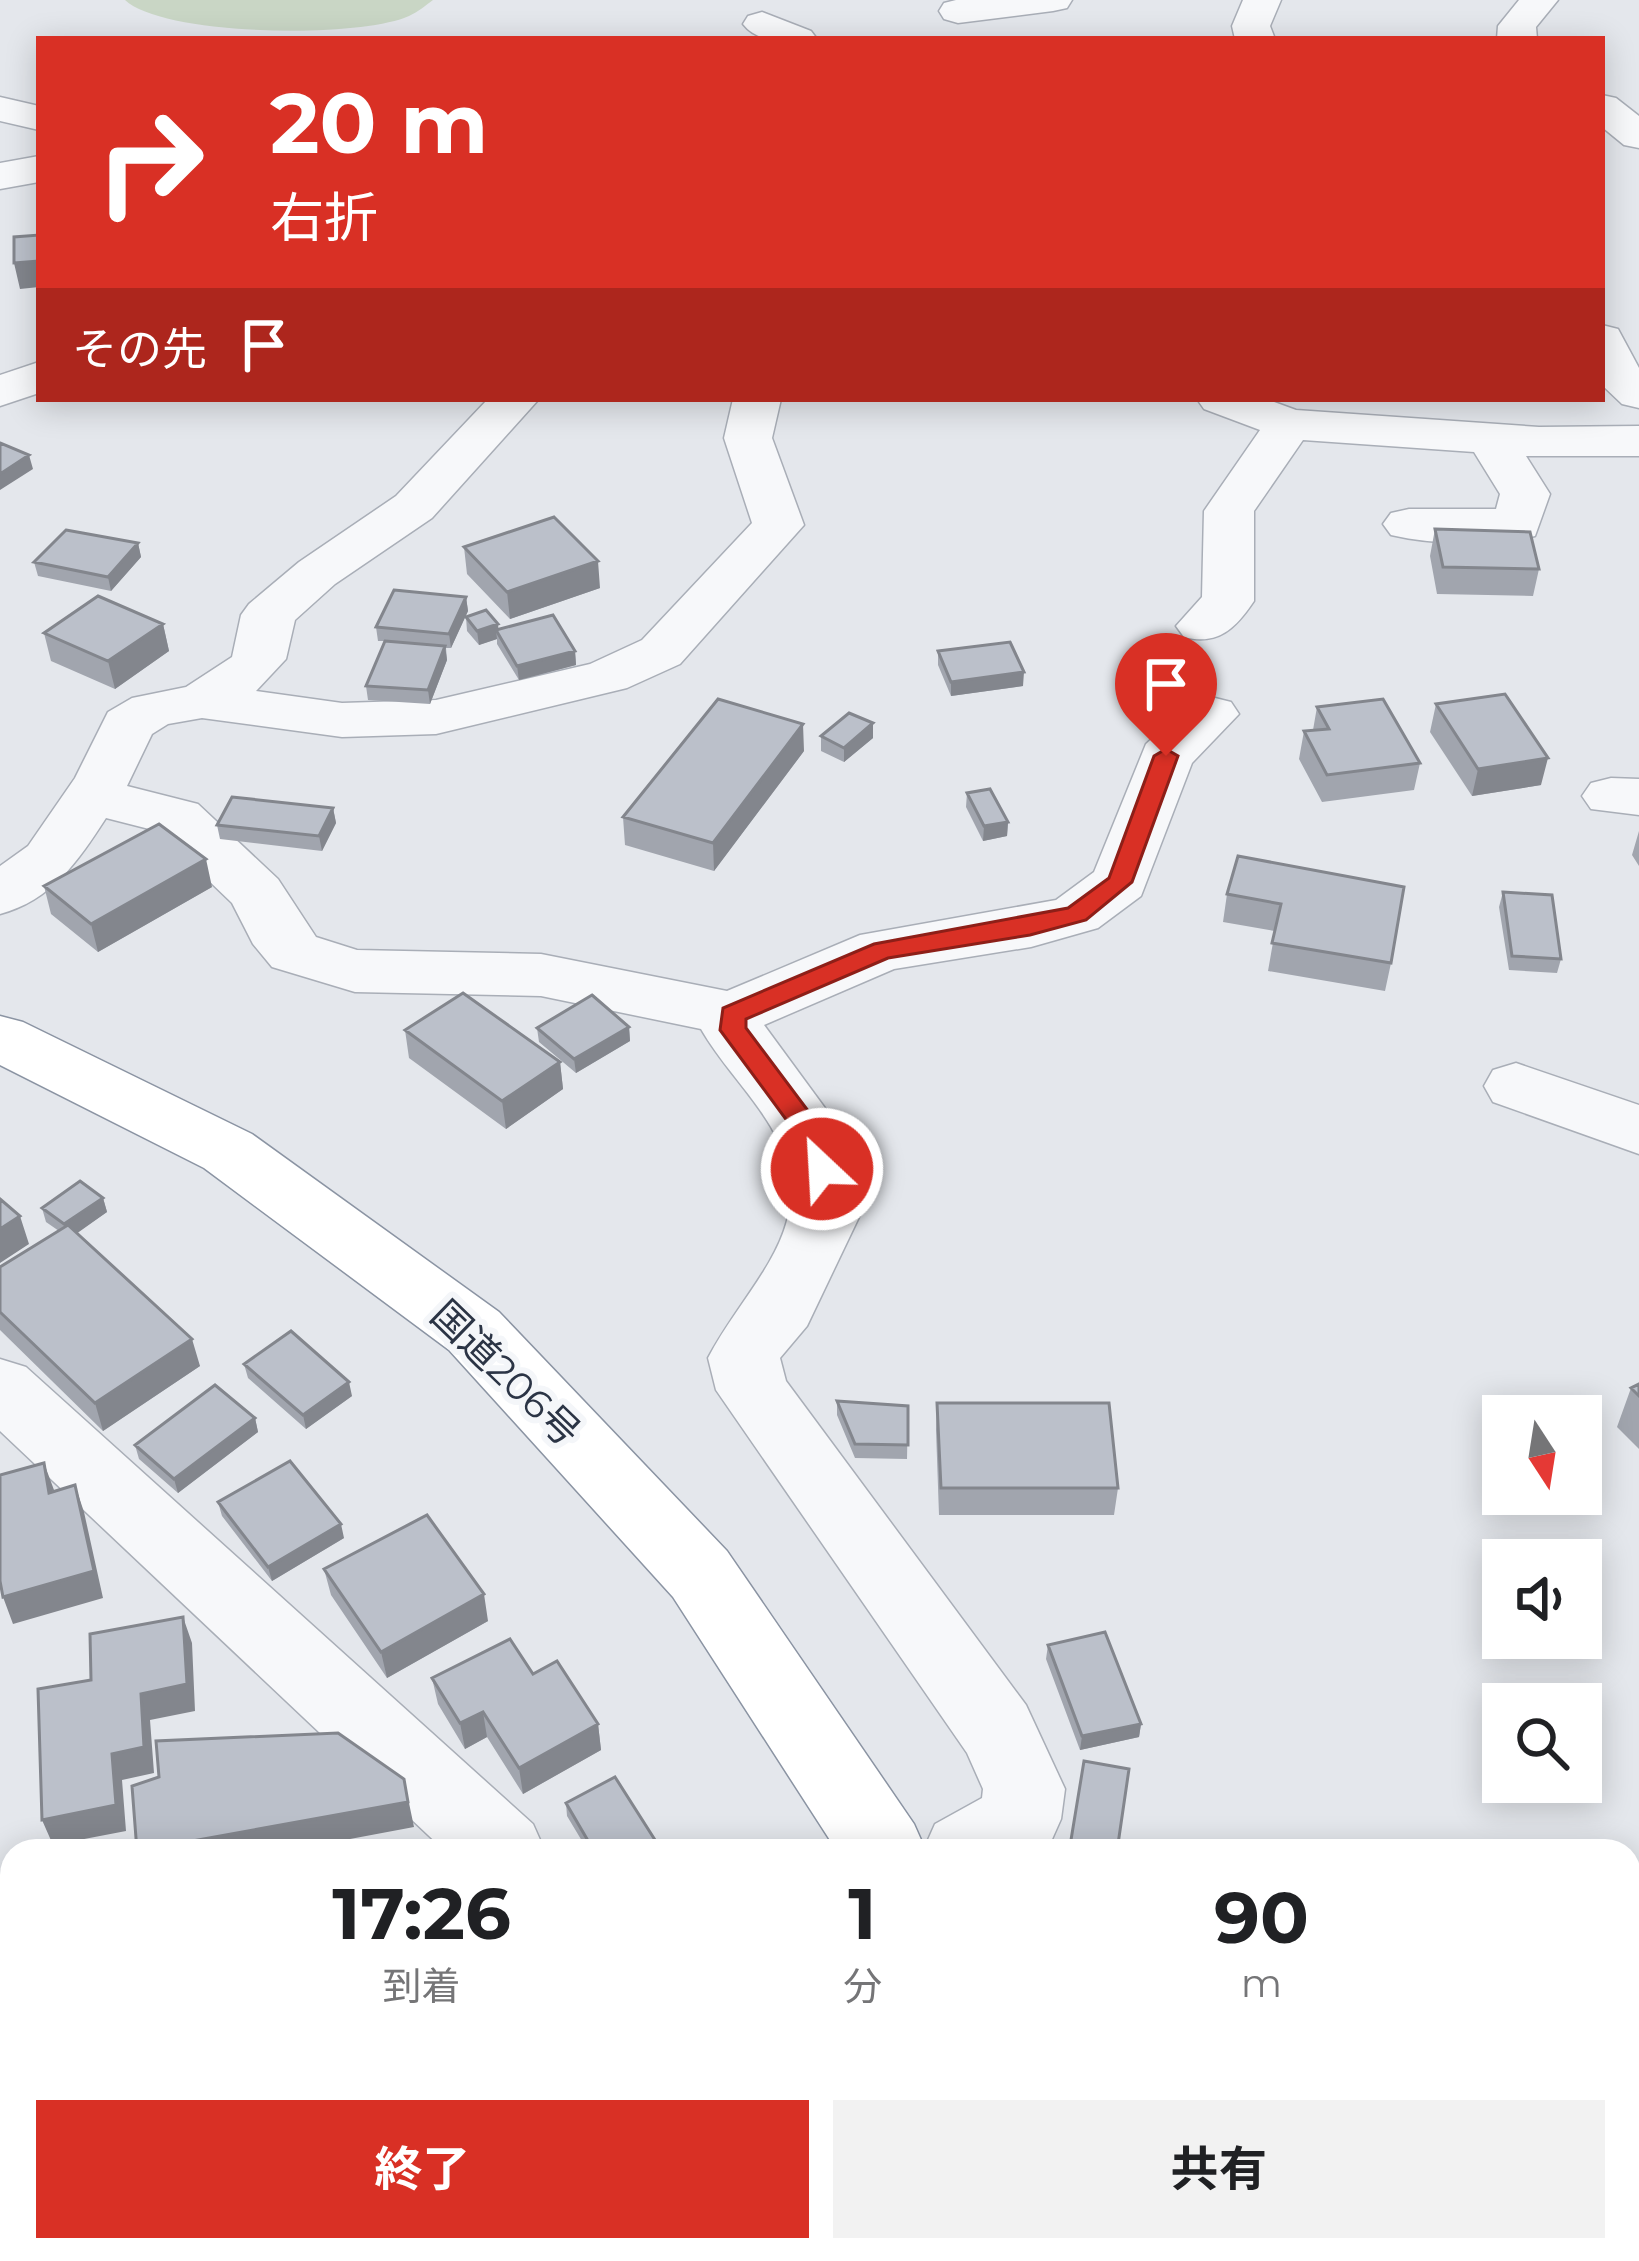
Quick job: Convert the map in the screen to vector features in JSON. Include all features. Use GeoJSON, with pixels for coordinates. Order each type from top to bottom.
{"type":"FeatureCollection","features":[{"type":"Feature","properties":{"kind":"highway","name":"国道206号"},"geometry":{"type":"LineString","coordinates":[[0,1038],[228,1151],[474,1331],[700,1574],[876,1839]]}},
{"type":"Feature","properties":{"kind":"street"},"geometry":{"type":"LineString","coordinates":[[1254,36],[1251,26],[1262,0]]}},
{"type":"Feature","properties":{"kind":"street"},"geometry":{"type":"LineString","coordinates":[[1517,36],[1517,26],[1539,0]]}},
{"type":"Feature","properties":{"kind":"street"},"geometry":{"type":"LineString","coordinates":[[958,11],[1060,7]]}},
{"type":"Feature","properties":{"kind":"street"},"geometry":{"type":"LineString","coordinates":[[1605,108],[1639,136]]}},
{"type":"Feature","properties":{"kind":"street"},"geometry":{"type":"LineString","coordinates":[[0,109],[36,117]]}},
{"type":"Feature","properties":{"kind":"street"},"geometry":{"type":"LineString","coordinates":[[0,176],[36,170]]}},
{"type":"Feature","properties":{"kind":"street"},"geometry":{"type":"LineString","coordinates":[[1605,346],[1616,372],[1639,394]]}},
{"type":"Feature","properties":{"kind":"street"},"geometry":{"type":"LineString","coordinates":[[0,357],[36,360]]}},
{"type":"Feature","properties":{"kind":"street"},"geometry":{"type":"LineString","coordinates":[[0,392],[36,377]]}},
{"type":"Feature","properties":{"kind":"street"},"geometry":{"type":"LineString","coordinates":[[202,700],[261,663],[269,648],[268,615],[316,573],[414,507],[512,402]]}},
{"type":"Feature","properties":{"kind":"street"},"geometry":{"type":"LineString","coordinates":[[0,894],[49,860],[91,796],[128,724],[152,710],[202,700],[342,720],[436,717],[608,676],[662,652],[778,525],[748,438],[756,402]]}},
{"type":"Feature","properties":{"kind":"street"},"geometry":{"type":"LineString","coordinates":[[1229,402],[1288,424],[1490,438],[1639,441]]}},
{"type":"Feature","properties":{"kind":"street"},"geometry":{"type":"LineString","coordinates":[[1203,626],[1228,601],[1229,511],[1288,424]]}},
{"type":"Feature","properties":{"kind":"street"},"geometry":{"type":"LineString","coordinates":[[1409,524],[1517,525],[1525,494],[1490,438]]}},
{"type":"Feature","properties":{"kind":"street"},"geometry":{"type":"LineString","coordinates":[[91,796],[177,818],[257,893],[274,930],[294,952],[355,971],[541,975],[732,1014],[883,950],[1030,927],[1077,914],[1120,882],[1166,756],[1211,714]]}},
{"type":"Feature","properties":{"kind":"street"},"geometry":{"type":"LineString","coordinates":[[732,1014],[734,1030],[800,1119],[822,1169],[826,1215],[782,1307],[758,1331],[744,1358],[752,1390],[997,1730],[1024,1789],[1020,1819],[986,1839]]}},
{"type":"Feature","properties":{"kind":"street"},"geometry":{"type":"LineString","coordinates":[[1516,1086],[1639,1130]]}},
{"type":"Feature","properties":{"kind":"street"},"geometry":{"type":"LineString","coordinates":[[0,1387],[490,1839]]}},
{"type":"Feature","properties":{"kind":"green space"},"geometry":{"type":"Polygon","coordinates":[[[125,0],[433,0],[409,16],[384,23],[307,31],[178,21],[125,0]]]}},
{"type":"Feature","properties":{"kind":"building"},"geometry":{"type":"Polygon","coordinates":[[[36,235],[36,261],[14,263],[14,237],[36,235]]]}},
{"type":"Feature","properties":{"kind":"building"},"geometry":{"type":"Polygon","coordinates":[[[0,443],[29,455],[0,474],[0,443]]]}},
{"type":"Feature","properties":{"kind":"building"},"geometry":{"type":"Polygon","coordinates":[[[554,517],[598,561],[507,592],[464,547],[554,517]]]}},
{"type":"Feature","properties":{"kind":"building"},"geometry":{"type":"Polygon","coordinates":[[[1435,529],[1530,532],[1539,569],[1443,567],[1435,529]]]}},
{"type":"Feature","properties":{"kind":"building"},"geometry":{"type":"Polygon","coordinates":[[[66,530],[138,543],[108,577],[34,562],[66,530]]]}},
{"type":"Feature","properties":{"kind":"building"},"geometry":{"type":"Polygon","coordinates":[[[394,590],[466,597],[449,634],[376,627],[394,590]]]}},
{"type":"Feature","properties":{"kind":"building"},"geometry":{"type":"Polygon","coordinates":[[[98,596],[163,624],[108,661],[44,633],[98,596]]]}},
{"type":"Feature","properties":{"kind":"building"},"geometry":{"type":"Polygon","coordinates":[[[486,610],[498,624],[477,631],[466,617],[486,610]]]}},
{"type":"Feature","properties":{"kind":"building"},"geometry":{"type":"Polygon","coordinates":[[[553,615],[575,651],[517,666],[496,630],[553,615]]]}},
{"type":"Feature","properties":{"kind":"building"},"geometry":{"type":"Polygon","coordinates":[[[385,641],[445,646],[428,690],[366,686],[385,641]]]}},
{"type":"Feature","properties":{"kind":"building"},"geometry":{"type":"Polygon","coordinates":[[[1010,642],[1024,672],[951,682],[938,651],[1010,642]]]}},
{"type":"Feature","properties":{"kind":"building"},"geometry":{"type":"Polygon","coordinates":[[[1505,694],[1548,758],[1478,769],[1436,704],[1505,694]]]}},
{"type":"Feature","properties":{"kind":"building"},"geometry":{"type":"Polygon","coordinates":[[[718,699],[803,724],[713,843],[623,817],[718,699]]]}},
{"type":"Feature","properties":{"kind":"building"},"geometry":{"type":"Polygon","coordinates":[[[1383,699],[1420,763],[1327,775],[1304,731],[1329,729],[1317,707],[1383,699]]]}},
{"type":"Feature","properties":{"kind":"building"},"geometry":{"type":"Polygon","coordinates":[[[849,713],[873,723],[844,748],[821,736],[849,713]]]}},
{"type":"Feature","properties":{"kind":"building"},"geometry":{"type":"Polygon","coordinates":[[[990,789],[1008,822],[984,826],[967,793],[990,789]]]}},
{"type":"Feature","properties":{"kind":"building"},"geometry":{"type":"Polygon","coordinates":[[[232,797],[333,808],[319,836],[217,825],[232,797]]]}},
{"type":"Feature","properties":{"kind":"building"},"geometry":{"type":"Polygon","coordinates":[[[159,824],[206,859],[91,924],[44,886],[159,824]]]}},
{"type":"Feature","properties":{"kind":"building"},"geometry":{"type":"Polygon","coordinates":[[[1238,856],[1404,887],[1391,963],[1272,943],[1281,904],[1227,894],[1238,856]]]}},
{"type":"Feature","properties":{"kind":"building"},"geometry":{"type":"Polygon","coordinates":[[[1503,892],[1552,895],[1561,959],[1512,956],[1503,892]]]}},
{"type":"Feature","properties":{"kind":"building"},"geometry":{"type":"Polygon","coordinates":[[[463,993],[560,1062],[502,1101],[405,1030],[463,993]]]}},
{"type":"Feature","properties":{"kind":"building"},"geometry":{"type":"Polygon","coordinates":[[[592,995],[629,1027],[574,1059],[537,1028],[592,995]]]}},
{"type":"Feature","properties":{"kind":"building"},"geometry":{"type":"Polygon","coordinates":[[[80,1181],[103,1198],[64,1224],[42,1208],[80,1181]]]}},
{"type":"Feature","properties":{"kind":"building"},"geometry":{"type":"Polygon","coordinates":[[[0,1199],[20,1216],[0,1229],[0,1199]]]}},
{"type":"Feature","properties":{"kind":"building"},"geometry":{"type":"Polygon","coordinates":[[[68,1225],[192,1339],[95,1403],[0,1312],[0,1267],[68,1225]]]}},
{"type":"Feature","properties":{"kind":"building"},"geometry":{"type":"Polygon","coordinates":[[[291,1331],[349,1382],[303,1415],[244,1364],[291,1331]]]}},
{"type":"Feature","properties":{"kind":"building"},"geometry":{"type":"Polygon","coordinates":[[[215,1385],[255,1418],[174,1479],[135,1445],[215,1385]]]}},
{"type":"Feature","properties":{"kind":"building"},"geometry":{"type":"Polygon","coordinates":[[[837,1401],[908,1406],[908,1445],[855,1444],[837,1401]]]}},
{"type":"Feature","properties":{"kind":"building"},"geometry":{"type":"Polygon","coordinates":[[[937,1403],[1109,1403],[1118,1488],[941,1488],[937,1403]]]}},
{"type":"Feature","properties":{"kind":"building"},"geometry":{"type":"Polygon","coordinates":[[[290,1461],[341,1524],[268,1567],[218,1502],[290,1461]]]}},
{"type":"Feature","properties":{"kind":"building"},"geometry":{"type":"Polygon","coordinates":[[[44,1463],[49,1493],[75,1485],[94,1571],[3,1597],[0,1475],[44,1463]]]}},
{"type":"Feature","properties":{"kind":"building"},"geometry":{"type":"Polygon","coordinates":[[[427,1515],[484,1594],[381,1652],[324,1569],[427,1515]]]}},
{"type":"Feature","properties":{"kind":"building"},"geometry":{"type":"Polygon","coordinates":[[[183,1617],[187,1684],[141,1694],[144,1747],[112,1754],[116,1805],[42,1820],[38,1689],[91,1680],[90,1634],[183,1617]]]}},
{"type":"Feature","properties":{"kind":"building"},"geometry":{"type":"Polygon","coordinates":[[[1105,1632],[1141,1724],[1082,1736],[1048,1645],[1105,1632]]]}},
{"type":"Feature","properties":{"kind":"building"},"geometry":{"type":"Polygon","coordinates":[[[510,1639],[533,1674],[557,1661],[598,1724],[519,1768],[483,1712],[460,1723],[432,1678],[510,1639]]]}},
{"type":"Feature","properties":{"kind":"building"},"geometry":{"type":"Polygon","coordinates":[[[338,1733],[404,1779],[408,1802],[203,1839],[136,1839],[132,1786],[159,1777],[156,1741],[338,1733]]]}},
{"type":"Feature","properties":{"kind":"building"},"geometry":{"type":"Polygon","coordinates":[[[1084,1761],[1129,1769],[1119,1839],[1071,1839],[1084,1761]]]}},
{"type":"Feature","properties":{"kind":"building"},"geometry":{"type":"Polygon","coordinates":[[[615,1777],[654,1839],[587,1839],[566,1803],[615,1777]]]}},
{"type":"Feature","properties":{"kind":"route"},"geometry":{"type":"LineString","coordinates":[[822,1169],[800,1119],[734,1030],[732,1014],[883,950],[1030,927],[1077,914],[1120,882],[1145,803],[1166,756]]}}]}
